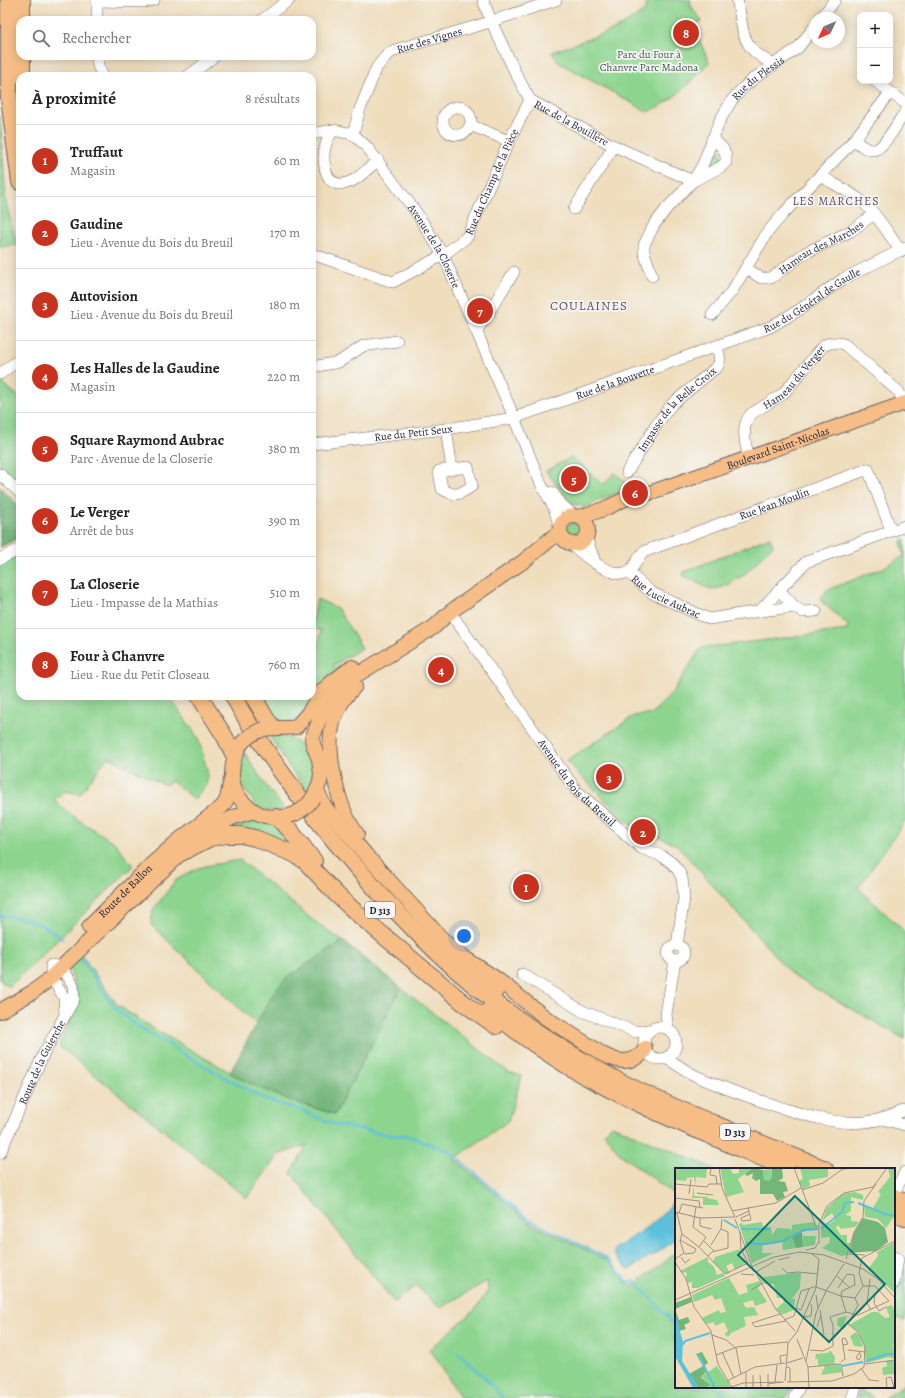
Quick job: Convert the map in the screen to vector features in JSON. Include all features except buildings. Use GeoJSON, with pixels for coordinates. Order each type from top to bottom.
{"type":"FeatureCollection","features":[{"type":"Feature","properties":{"kind":"highway"},"geometry":{"type":"LineString","coordinates":[[9,0],[9,98],[16,151]]}},
{"type":"Feature","properties":{"kind":"highway"},"geometry":{"type":"LineString","coordinates":[[22,0],[22,16]]}},
{"type":"Feature","properties":{"kind":"highway"},"geometry":{"type":"LineString","coordinates":[[22,60],[22,72]]}},
{"type":"Feature","properties":{"kind":"highway"},"geometry":{"type":"LineString","coordinates":[[202,700],[225,737],[237,750]]}},
{"type":"Feature","properties":{"kind":"highway","name":"D 313"},"geometry":{"type":"LineString","coordinates":[[223,700],[235,721],[276,784],[311,830],[343,868],[387,917],[440,970],[512,1029],[558,1053],[598,1070],[646,1095],[823,1168]]}},
{"type":"Feature","properties":{"kind":"highway","name":"D 313"},"geometry":{"type":"LineString","coordinates":[[235,700],[297,794],[360,872],[410,926],[446,961],[593,1081],[652,1110],[786,1168]]}},
{"type":"Feature","properties":{"kind":"highway"},"geometry":{"type":"LineString","coordinates":[[255,700],[267,720],[275,728]]}},
{"type":"Feature","properties":{"kind":"highway"},"geometry":{"type":"LineString","coordinates":[[283,817],[290,830],[348,905]]}},
{"type":"Feature","properties":{"kind":"highway"},"geometry":{"type":"LineString","coordinates":[[181,853],[210,838],[227,835],[241,835],[255,838],[294,854],[304,861],[337,896],[359,916],[465,1004],[545,1059],[558,1053],[460,955]]}},
{"type":"Feature","properties":{"kind":"highway"},"geometry":{"type":"LineString","coordinates":[[895,1197],[905,1202]]}},
{"type":"Feature","properties":{"kind":"highway"},"geometry":{"type":"LineString","coordinates":[[895,1213],[905,1218]]}},
{"type":"Feature","properties":{"kind":"main road","name":"Boulevard Saint-Nicolas"},"geometry":{"type":"LineString","coordinates":[[577,516],[604,509],[627,498],[652,492],[904,404]]}},
{"type":"Feature","properties":{"kind":"main road","name":"Boulevard Saint-Nicolas"},"geometry":{"type":"LineString","coordinates":[[587,535],[593,526],[606,515],[652,492]]}},
{"type":"Feature","properties":{"kind":"main road"},"geometry":{"type":"LineString","coordinates":[[577,516],[586,523],[587,535],[580,543],[565,537],[565,519],[577,516]]}},
{"type":"Feature","properties":{"kind":"main road"},"geometry":{"type":"LineString","coordinates":[[450,612],[429,621],[342,674],[322,691],[309,712],[296,727],[275,728],[256,732],[246,739],[237,750],[232,768],[231,780],[234,789],[242,801],[254,812],[264,815],[283,817],[298,813],[308,805],[315,794],[321,773],[319,759],[312,739],[320,718],[334,695],[344,684],[434,627],[450,612],[524,561],[565,537]]}},
{"type":"Feature","properties":{"kind":"main road"},"geometry":{"type":"LineString","coordinates":[[367,856],[363,842],[352,828],[344,812],[339,793],[331,755],[333,723],[340,705],[349,692],[409,642]]}},
{"type":"Feature","properties":{"kind":"main road"},"geometry":{"type":"LineString","coordinates":[[275,728],[300,734],[314,747]]}},
{"type":"Feature","properties":{"kind":"main road","name":"Route de Ballon"},"geometry":{"type":"LineString","coordinates":[[0,1011],[31,993],[152,864],[179,840],[223,806],[227,799],[231,780]]}},
{"type":"Feature","properties":{"kind":"main road"},"geometry":{"type":"LineString","coordinates":[[315,794],[367,856],[437,934],[460,955],[497,979],[546,1018],[604,1056],[613,1060],[632,1060],[644,1052],[644,1045]]}},
{"type":"Feature","properties":{"kind":"main road","name":"Route de Ballon"},"geometry":{"type":"LineString","coordinates":[[55,969],[181,853],[214,827],[234,817],[254,812]]}},
{"type":"Feature","properties":{"kind":"street"},"geometry":{"type":"LineString","coordinates":[[97,16],[97,0],[145,2],[154,0]]}},
{"type":"Feature","properties":{"kind":"street"},"geometry":{"type":"LineString","coordinates":[[267,16],[289,0]]}},
{"type":"Feature","properties":{"kind":"street","name":"Rue de la Bouillère"},"geometry":{"type":"LineString","coordinates":[[483,0],[526,95],[530,100],[614,146],[693,181]]}},
{"type":"Feature","properties":{"kind":"street","name":"Rue des Vignes"},"geometry":{"type":"LineString","coordinates":[[353,134],[360,109],[377,67],[386,56],[395,50],[556,0]]}},
{"type":"Feature","properties":{"kind":"street"},"geometry":{"type":"LineString","coordinates":[[737,0],[746,42],[754,51],[773,65]]}},
{"type":"Feature","properties":{"kind":"street"},"geometry":{"type":"LineString","coordinates":[[826,12],[835,0]]}},
{"type":"Feature","properties":{"kind":"street","name":"Rue du Plessis"},"geometry":{"type":"LineString","coordinates":[[652,276],[644,252],[644,245],[654,225],[667,208],[693,181],[703,164],[720,120],[732,100],[744,87],[773,65],[788,57],[798,48],[809,34]]}},
{"type":"Feature","properties":{"kind":"street"},"geometry":{"type":"LineString","coordinates":[[97,60],[101,72]]}},
{"type":"Feature","properties":{"kind":"street"},"geometry":{"type":"LineString","coordinates":[[193,72],[210,60]]}},
{"type":"Feature","properties":{"kind":"street"},"geometry":{"type":"LineString","coordinates":[[879,84],[905,104]]}},
{"type":"Feature","properties":{"kind":"street"},"geometry":{"type":"LineString","coordinates":[[712,314],[732,291],[771,228],[854,140],[890,93]]}},
{"type":"Feature","properties":{"kind":"street","name":"Rue du Champ de la Pièce"},"geometry":{"type":"LineString","coordinates":[[316,255],[393,282],[443,256],[467,237],[509,141],[530,100]]}},
{"type":"Feature","properties":{"kind":"street"},"geometry":{"type":"LineString","coordinates":[[854,140],[866,149],[874,150],[879,148],[905,112]]}},
{"type":"Feature","properties":{"kind":"street"},"geometry":{"type":"LineString","coordinates":[[470,125],[509,141]]}},
{"type":"Feature","properties":{"kind":"street"},"geometry":{"type":"LineString","coordinates":[[316,133],[333,130],[353,134]]}},
{"type":"Feature","properties":{"kind":"street"},"geometry":{"type":"LineString","coordinates":[[333,130],[326,144],[324,170],[334,182],[340,184],[346,183],[357,178],[378,160]]}},
{"type":"Feature","properties":{"kind":"street","name":"Avenue de la Closerie"},"geometry":{"type":"LineString","coordinates":[[353,134],[367,146],[378,160],[416,212],[443,256],[514,418],[541,484],[554,508],[565,537]]}},
{"type":"Feature","properties":{"kind":"street","name":"Rue du Plessis"},"geometry":{"type":"LineString","coordinates":[[693,181],[721,167],[726,162],[724,150],[712,139]]}},
{"type":"Feature","properties":{"kind":"street"},"geometry":{"type":"LineString","coordinates":[[574,209],[614,146]]}},
{"type":"Feature","properties":{"kind":"street","name":"Hameau des Marches"},"geometry":{"type":"LineString","coordinates":[[820,176],[842,188],[861,201],[874,214],[903,250]]}},
{"type":"Feature","properties":{"kind":"street","name":"Hameau des Marches"},"geometry":{"type":"LineString","coordinates":[[746,268],[761,278],[770,278],[804,253],[851,231],[874,214]]}},
{"type":"Feature","properties":{"kind":"street","name":"Rue du Général de Gaulle"},"geometry":{"type":"LineString","coordinates":[[716,346],[770,328],[799,310],[843,279],[903,250]]}},
{"type":"Feature","properties":{"kind":"street"},"geometry":{"type":"LineString","coordinates":[[475,328],[480,326],[514,272]]}},
{"type":"Feature","properties":{"kind":"street"},"geometry":{"type":"LineString","coordinates":[[316,366],[339,362],[364,346],[397,341]]}},
{"type":"Feature","properties":{"kind":"street","name":"Hameau du Verger"},"geometry":{"type":"LineString","coordinates":[[748,458],[745,432],[747,419],[751,414],[783,394],[823,346],[828,343],[839,342],[844,344],[899,392],[904,404]]}},
{"type":"Feature","properties":{"kind":"street","name":"Rue de la Bouvette"},"geometry":{"type":"LineString","coordinates":[[514,418],[716,346]]}},
{"type":"Feature","properties":{"kind":"street","name":"Impasse de la Belle Croix"},"geometry":{"type":"LineString","coordinates":[[627,472],[657,424],[672,404],[718,366],[720,362],[716,346]]}},
{"type":"Feature","properties":{"kind":"street"},"geometry":{"type":"LineString","coordinates":[[0,374],[16,362]]}},
{"type":"Feature","properties":{"kind":"street","name":"Rue du Petit Seux"},"geometry":{"type":"LineString","coordinates":[[316,442],[446,429],[514,418]]}},
{"type":"Feature","properties":{"kind":"street"},"geometry":{"type":"LineString","coordinates":[[446,429],[452,469]]}},
{"type":"Feature","properties":{"kind":"street","name":"Rue Jean Moulin"},"geometry":{"type":"LineString","coordinates":[[629,573],[643,552],[868,469],[891,530]]}},
{"type":"Feature","properties":{"kind":"street","name":"Avenue de la Closerie"},"geometry":{"type":"LineString","coordinates":[[536,471],[561,504],[577,516]]}},
{"type":"Feature","properties":{"kind":"street"},"geometry":{"type":"LineString","coordinates":[[0,474],[16,489]]}},
{"type":"Feature","properties":{"kind":"street"},"geometry":{"type":"LineString","coordinates":[[760,611],[778,590],[806,562],[905,526]]}},
{"type":"Feature","properties":{"kind":"street"},"geometry":{"type":"LineString","coordinates":[[587,535],[595,562]]}},
{"type":"Feature","properties":{"kind":"street","name":"Rue Lucie Aubrac"},"geometry":{"type":"LineString","coordinates":[[565,537],[585,556],[606,569],[618,573],[629,573],[652,593],[709,619],[795,607]]}},
{"type":"Feature","properties":{"kind":"street"},"geometry":{"type":"LineString","coordinates":[[0,559],[16,551]]}},
{"type":"Feature","properties":{"kind":"street"},"geometry":{"type":"LineString","coordinates":[[778,590],[795,607],[803,612],[816,611]]}},
{"type":"Feature","properties":{"kind":"street","name":"Avenue du Bois du Breuil"},"geometry":{"type":"LineString","coordinates":[[450,612],[576,790],[641,848],[662,856],[672,863],[678,870],[682,878],[684,898],[676,945],[668,951],[670,959],[675,961],[666,1014],[658,1028]]}},
{"type":"Feature","properties":{"kind":"street","name":"Route de la Guierche"},"geometry":{"type":"LineString","coordinates":[[0,1153],[44,1053],[74,998],[74,989],[71,982],[55,969]]}},
{"type":"Feature","properties":{"kind":"street"},"geometry":{"type":"LineString","coordinates":[[522,974],[582,1011],[636,1032],[658,1028],[674,1034],[676,1039],[674,1050],[678,1064]]}},
{"type":"Feature","properties":{"kind":"street"},"geometry":{"type":"LineString","coordinates":[[644,1045],[645,1036],[658,1028]]}},
{"type":"Feature","properties":{"kind":"street"},"geometry":{"type":"LineString","coordinates":[[636,1032],[647,1053],[654,1058],[665,1058],[674,1050]]}},
{"type":"Feature","properties":{"kind":"street"},"geometry":{"type":"LineString","coordinates":[[665,1058],[695,1075],[750,1098],[816,1118],[866,1122],[882,1119],[904,1109],[905,1124],[882,1119]]}},
{"type":"Feature","properties":{"kind":"street"},"geometry":{"type":"LineString","coordinates":[[895,1191],[905,1172]]}},
{"type":"Feature","properties":{"kind":"street"},"geometry":{"type":"LineString","coordinates":[[895,1278],[899,1259]]}},
{"type":"Feature","properties":{"kind":"street"},"geometry":{"type":"LineString","coordinates":[[794,1398],[799,1388]]}},
{"type":"Feature","properties":{"kind":"street"},"geometry":{"type":"LineString","coordinates":[[852,1398],[856,1388]]}},
{"type":"Feature","properties":{"kind":"green space","name":"Parc du Four à Chanvre Parc Madona"},"geometry":{"type":"Polygon","coordinates":[[[647,0],[691,0],[690,5],[702,21],[693,26],[709,62],[674,97],[648,112],[558,62],[552,52],[616,29],[645,11],[647,0]]]}},
{"type":"Feature","properties":{"kind":"green space"},"geometry":{"type":"Polygon","coordinates":[[[0,116],[6,203],[16,245],[0,247],[0,116]]]}},
{"type":"Feature","properties":{"kind":"green space"},"geometry":{"type":"Polygon","coordinates":[[[719,151],[723,158],[716,164],[712,163],[710,159],[712,152],[719,151]]]}},
{"type":"Feature","properties":{"kind":"green space"},"geometry":{"type":"Polygon","coordinates":[[[0,381],[16,395],[16,480],[0,466],[0,381]]]}},
{"type":"Feature","properties":{"kind":"green space"},"geometry":{"type":"Polygon","coordinates":[[[572,457],[603,485],[614,473],[632,486],[585,507],[573,504],[546,471],[572,457]]]}},
{"type":"Feature","properties":{"kind":"green space"},"geometry":{"type":"Polygon","coordinates":[[[0,487],[16,503],[16,539],[0,547],[0,487]]]}},
{"type":"Feature","properties":{"kind":"green space"},"geometry":{"type":"Polygon","coordinates":[[[573,523],[578,525],[580,530],[578,535],[573,537],[568,535],[566,530],[568,525],[573,523]]]}},
{"type":"Feature","properties":{"kind":"green space"},"geometry":{"type":"Polygon","coordinates":[[[770,537],[773,546],[745,574],[727,586],[711,590],[683,575],[684,572],[770,537]]]}},
{"type":"Feature","properties":{"kind":"green space"},"geometry":{"type":"Polygon","coordinates":[[[905,539],[905,706],[901,713],[905,716],[905,821],[858,888],[905,932],[905,1039],[793,976],[677,845],[630,825],[566,761],[634,716],[651,714],[669,697],[701,648],[847,630],[848,625],[820,600],[827,590],[883,568],[904,556],[901,542],[905,539]]]}},
{"type":"Feature","properties":{"kind":"green space"},"geometry":{"type":"Polygon","coordinates":[[[16,556],[16,700],[172,700],[198,738],[208,776],[206,785],[194,799],[172,781],[165,785],[108,757],[80,794],[64,791],[54,800],[77,819],[115,843],[133,866],[9,987],[0,980],[0,563],[16,556]]]}},
{"type":"Feature","properties":{"kind":"green space"},"geometry":{"type":"Polygon","coordinates":[[[317,599],[337,608],[362,648],[332,666],[334,668],[339,665],[340,668],[304,719],[273,727],[256,700],[316,700],[316,656],[321,630],[316,629],[317,599]]]}},
{"type":"Feature","properties":{"kind":"green space"},"geometry":{"type":"Polygon","coordinates":[[[269,735],[282,736],[296,741],[313,765],[313,777],[309,793],[287,764],[269,735]]]}},
{"type":"Feature","properties":{"kind":"green space"},"geometry":{"type":"Polygon","coordinates":[[[244,752],[264,783],[285,810],[272,811],[257,807],[240,781],[239,769],[244,752]]]}},
{"type":"Feature","properties":{"kind":"green space"},"geometry":{"type":"Polygon","coordinates":[[[247,816],[274,823],[285,830],[292,846],[230,828],[230,826],[247,816]]]}},
{"type":"Feature","properties":{"kind":"green space"},"geometry":{"type":"Polygon","coordinates":[[[240,860],[314,921],[343,941],[286,978],[278,987],[256,1024],[151,925],[153,910],[176,880],[198,868],[240,860]]]}},
{"type":"Feature","properties":{"kind":"green space"},"geometry":{"type":"Polygon","coordinates":[[[343,941],[401,988],[335,1114],[281,1097],[230,1073],[278,986],[286,978],[343,941]]]}},
{"type":"Feature","properties":{"kind":"green space"},"geometry":{"type":"Polygon","coordinates":[[[81,954],[117,1005],[154,1029],[253,1085],[335,1114],[401,988],[508,1072],[522,1076],[508,1121],[454,1159],[531,1224],[605,1259],[632,1286],[675,1253],[675,1388],[791,1388],[786,1398],[461,1398],[430,1349],[475,1310],[488,1291],[487,1281],[440,1308],[416,1286],[394,1302],[291,1173],[307,1145],[278,1155],[247,1198],[59,1046],[78,999],[70,969],[72,963],[81,954]]]}},
{"type":"Feature","properties":{"kind":"green space"},"geometry":{"type":"Polygon","coordinates":[[[612,1125],[713,1168],[675,1168],[675,1195],[620,1154],[604,1133],[612,1125]]]}},
{"type":"Feature","properties":{"kind":"green space"},"geometry":{"type":"Polygon","coordinates":[[[905,1269],[905,1321],[895,1317],[895,1297],[899,1273],[905,1269]]]}},
{"type":"Feature","properties":{"kind":"green space"},"geometry":{"type":"Polygon","coordinates":[[[905,1384],[905,1398],[884,1398],[905,1384]]]}},
{"type":"Feature","properties":{"kind":"green space"},"geometry":{"type":"Polygon","coordinates":[[[860,1390],[874,1398],[857,1398],[860,1390]]]}},
{"type":"Feature","properties":{"kind":"water"},"geometry":{"type":"Polygon","coordinates":[[[674,1198],[675,1240],[653,1256],[650,1256],[629,1270],[614,1255],[615,1249],[657,1219],[671,1205],[674,1198]]]}},
{"type":"Feature","properties":{"kind":"waterway"},"geometry":{"type":"LineString","coordinates":[[0,915],[33,922],[48,928],[62,939]]}},
{"type":"Feature","properties":{"kind":"waterway"},"geometry":{"type":"LineString","coordinates":[[80,957],[114,1007],[130,1021],[199,1063],[266,1100],[301,1110],[333,1124],[394,1136],[404,1135],[449,1151],[529,1220],[605,1257],[624,1277],[626,1283],[635,1281],[675,1327]]}},
{"type":"Feature","properties":{"kind":"waterway"},"geometry":{"type":"LineString","coordinates":[[457,1352],[483,1376],[503,1398]]}},
{"type":"Feature","properties":{"kind":"waterway"},"geometry":{"type":"LineString","coordinates":[[719,1388],[724,1398]]}},
{"type":"Feature","properties":{"kind":"place","name":"Four à Chanvre"},"geometry":{"type":"Point","coordinates":[686,33]}},
{"type":"Feature","properties":{"kind":"place","name":"La Closerie"},"geometry":{"type":"Point","coordinates":[480,311]}},
{"type":"Feature","properties":{"kind":"place","name":"Square Raymond Aubrac"},"geometry":{"type":"Point","coordinates":[574,479]}},
{"type":"Feature","properties":{"kind":"place","name":"Le Verger"},"geometry":{"type":"Point","coordinates":[635,493]}},
{"type":"Feature","properties":{"kind":"place","name":"Les Halles de la Gaudine"},"geometry":{"type":"Point","coordinates":[441,670]}},
{"type":"Feature","properties":{"kind":"place","name":"Autovision"},"geometry":{"type":"Point","coordinates":[609,777]}},
{"type":"Feature","properties":{"kind":"place","name":"Gaudine"},"geometry":{"type":"Point","coordinates":[643,832]}},
{"type":"Feature","properties":{"kind":"place","name":"Truffaut"},"geometry":{"type":"Point","coordinates":[526,887]}},
{"type":"Feature","properties":{"kind":"district","name":"LES MARCHES"},"geometry":{"type":"Point","coordinates":[836,201]}},
{"type":"Feature","properties":{"kind":"district","name":"COULAINES"},"geometry":{"type":"Point","coordinates":[589,305]}}]}
